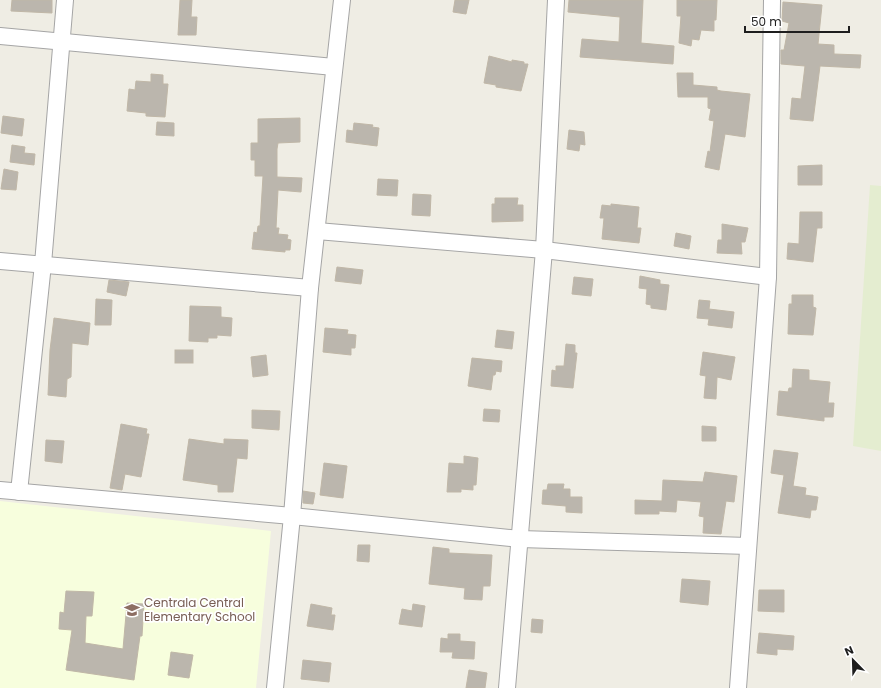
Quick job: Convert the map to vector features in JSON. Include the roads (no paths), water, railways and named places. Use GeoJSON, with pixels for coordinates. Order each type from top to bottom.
{"type":"FeatureCollection","features":[{"type":"Feature","properties":{"kind":"street"},"geometry":{"type":"LineString","coordinates":[[19,492],[43,264],[65,0]]}},
{"type":"Feature","properties":{"kind":"street"},"geometry":{"type":"LineString","coordinates":[[275,688],[292,516],[310,288],[342,0]]}},
{"type":"Feature","properties":{"kind":"street"},"geometry":{"type":"LineString","coordinates":[[507,688],[544,250],[556,0]]}},
{"type":"Feature","properties":{"kind":"street"},"geometry":{"type":"LineString","coordinates":[[738,688],[768,277],[772,0]]}},
{"type":"Feature","properties":{"kind":"street"},"geometry":{"type":"LineString","coordinates":[[0,36],[334,67]]}},
{"type":"Feature","properties":{"kind":"street"},"geometry":{"type":"LineString","coordinates":[[317,231],[544,250],[768,277]]}},
{"type":"Feature","properties":{"kind":"street"},"geometry":{"type":"LineString","coordinates":[[0,261],[310,288]]}},
{"type":"Feature","properties":{"kind":"street"},"geometry":{"type":"LineString","coordinates":[[0,490],[292,516],[520,539],[748,546]]}},
{"type":"Feature","properties":{"kind":"place","name":"Centrala Central Elementary School"},"geometry":{"type":"Point","coordinates":[132,610]}}]}
